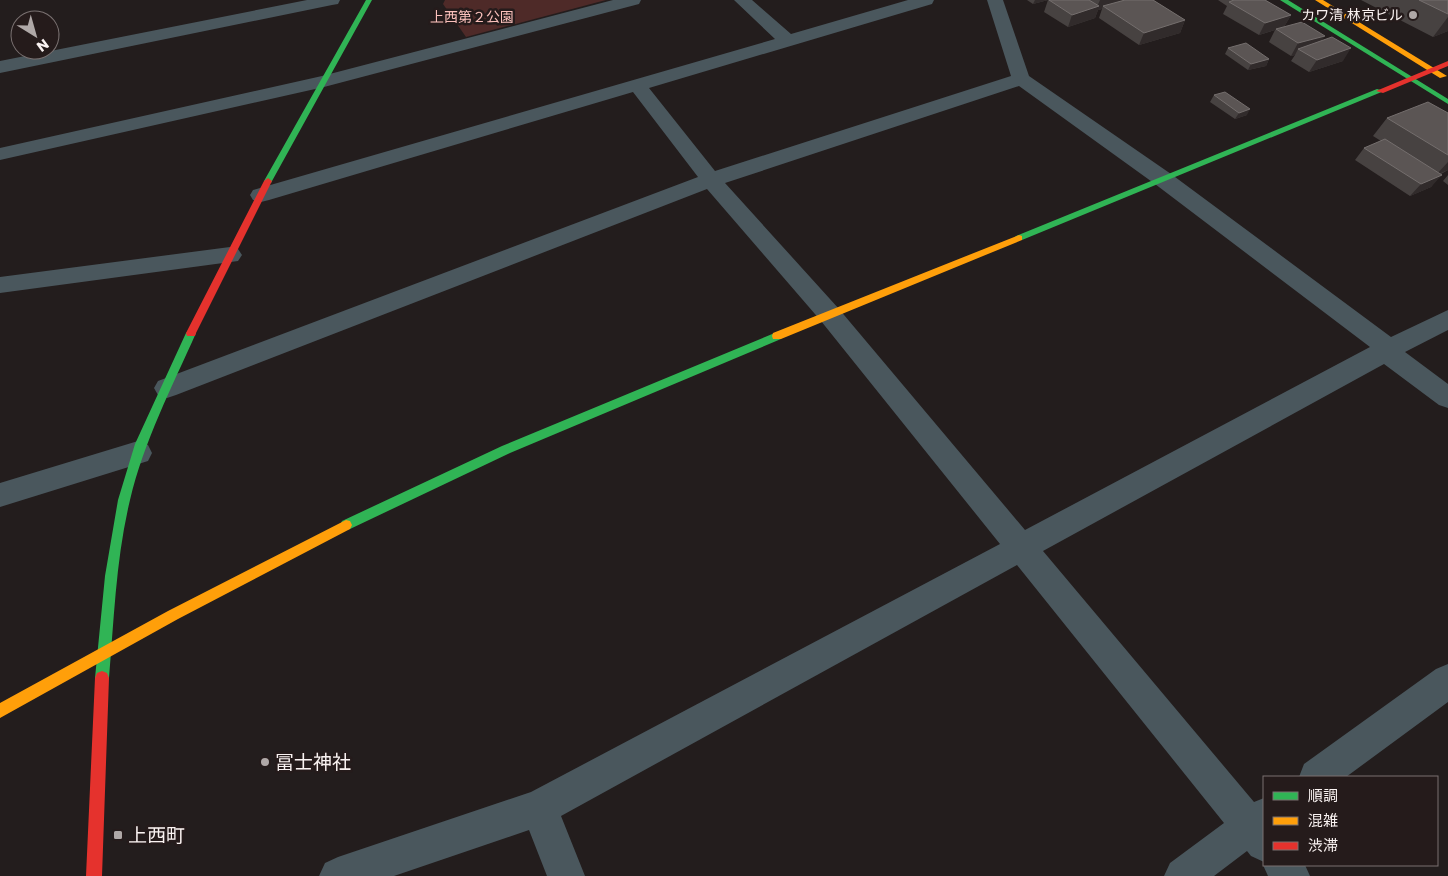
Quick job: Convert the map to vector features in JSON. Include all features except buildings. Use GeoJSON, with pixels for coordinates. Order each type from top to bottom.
{"type":"FeatureCollection","features":[{"type":"Feature","properties":{"kind":"street"},"geometry":{"type":"LineString","coordinates":[[0,67],[332,0]]}},
{"type":"Feature","properties":{"kind":"street"},"geometry":{"type":"LineString","coordinates":[[94,876],[96,785],[107,605],[125,503],[138,453],[204,303],[261,195],[369,0]]}},
{"type":"Feature","properties":{"kind":"street"},"geometry":{"type":"LineString","coordinates":[[0,154],[324,81],[633,0]]}},
{"type":"Feature","properties":{"kind":"street"},"geometry":{"type":"LineString","coordinates":[[742,0],[788,41]]}},
{"type":"Feature","properties":{"kind":"street"},"geometry":{"type":"LineString","coordinates":[[261,195],[926,0]]}},
{"type":"Feature","properties":{"kind":"street"},"geometry":{"type":"LineString","coordinates":[[995,0],[1020,79],[1163,179],[1388,350],[1448,398]]}},
{"type":"Feature","properties":{"kind":"street"},"geometry":{"type":"LineString","coordinates":[[1283,0],[1448,102]]}},
{"type":"Feature","properties":{"kind":"street"},"geometry":{"type":"LineString","coordinates":[[1318,0],[1448,80]]}},
{"type":"Feature","properties":{"kind":"street"},"geometry":{"type":"LineString","coordinates":[[0,711],[104,652],[348,523],[433,482],[586,414],[1448,63]]}},
{"type":"Feature","properties":{"kind":"street"},"geometry":{"type":"LineString","coordinates":[[167,388],[711,180],[1020,79]]}},
{"type":"Feature","properties":{"kind":"street"},"geometry":{"type":"LineString","coordinates":[[637,85],[711,180],[830,315],[1021,548],[1260,829],[1183,876]]}},
{"type":"Feature","properties":{"kind":"street"},"geometry":{"type":"LineString","coordinates":[[0,285],[230,255]]}},
{"type":"Feature","properties":{"kind":"street"},"geometry":{"type":"LineString","coordinates":[[338,876],[539,808],[1448,319]]}},
{"type":"Feature","properties":{"kind":"street"},"geometry":{"type":"LineString","coordinates":[[0,495],[138,453]]}},
{"type":"Feature","properties":{"kind":"street"},"geometry":{"type":"LineString","coordinates":[[1318,776],[1448,681]]}},
{"type":"Feature","properties":{"kind":"street"},"geometry":{"type":"LineString","coordinates":[[539,808],[566,876]]}},
{"type":"Feature","properties":{"kind":"street"},"geometry":{"type":"LineString","coordinates":[[1283,866],[1291,876]]}},
{"type":"Feature","properties":{"kind":"green space","name":"上西第２公園"},"geometry":{"type":"Polygon","coordinates":[[[445,0],[606,0],[466,37],[443,4],[445,0]]]}},
{"type":"Feature","properties":{"kind":"traffic: fast"},"geometry":{"type":"LineString","coordinates":[[268,181],[369,0]]}},
{"type":"Feature","properties":{"kind":"traffic: fast"},"geometry":{"type":"LineString","coordinates":[[1283,0],[1448,102]]}},
{"type":"Feature","properties":{"kind":"traffic: fast"},"geometry":{"type":"LineString","coordinates":[[1019,238],[1380,91]]}},
{"type":"Feature","properties":{"kind":"traffic: fast"},"geometry":{"type":"LineString","coordinates":[[102,678],[111,576],[124,500],[141,444],[191,333]]}},
{"type":"Feature","properties":{"kind":"traffic: fast"},"geometry":{"type":"LineString","coordinates":[[346,525],[506,450],[777,336]]}},
{"type":"Feature","properties":{"kind":"traffic: slow"},"geometry":{"type":"LineString","coordinates":[[1318,0],[1443,76]]}},
{"type":"Feature","properties":{"kind":"traffic: slow"},"geometry":{"type":"LineString","coordinates":[[777,336],[1019,238]]}},
{"type":"Feature","properties":{"kind":"traffic: slow"},"geometry":{"type":"LineString","coordinates":[[0,711],[173,615],[346,525]]}},
{"type":"Feature","properties":{"kind":"traffic: jam"},"geometry":{"type":"LineString","coordinates":[[1380,91],[1448,63]]}},
{"type":"Feature","properties":{"kind":"traffic: jam"},"geometry":{"type":"LineString","coordinates":[[191,333],[268,181]]}},
{"type":"Feature","properties":{"kind":"traffic: jam"},"geometry":{"type":"LineString","coordinates":[[94,876],[102,678]]}},
{"type":"Feature","properties":{"kind":"place","name":"カワ清 林京ビル"},"geometry":{"type":"Point","coordinates":[1413,15]}},
{"type":"Feature","properties":{"kind":"place","name":"冨士神社"},"geometry":{"type":"Point","coordinates":[265,762]}},
{"type":"Feature","properties":{"kind":"place","name":"上西町"},"geometry":{"type":"Point","coordinates":[118,835]}}]}
